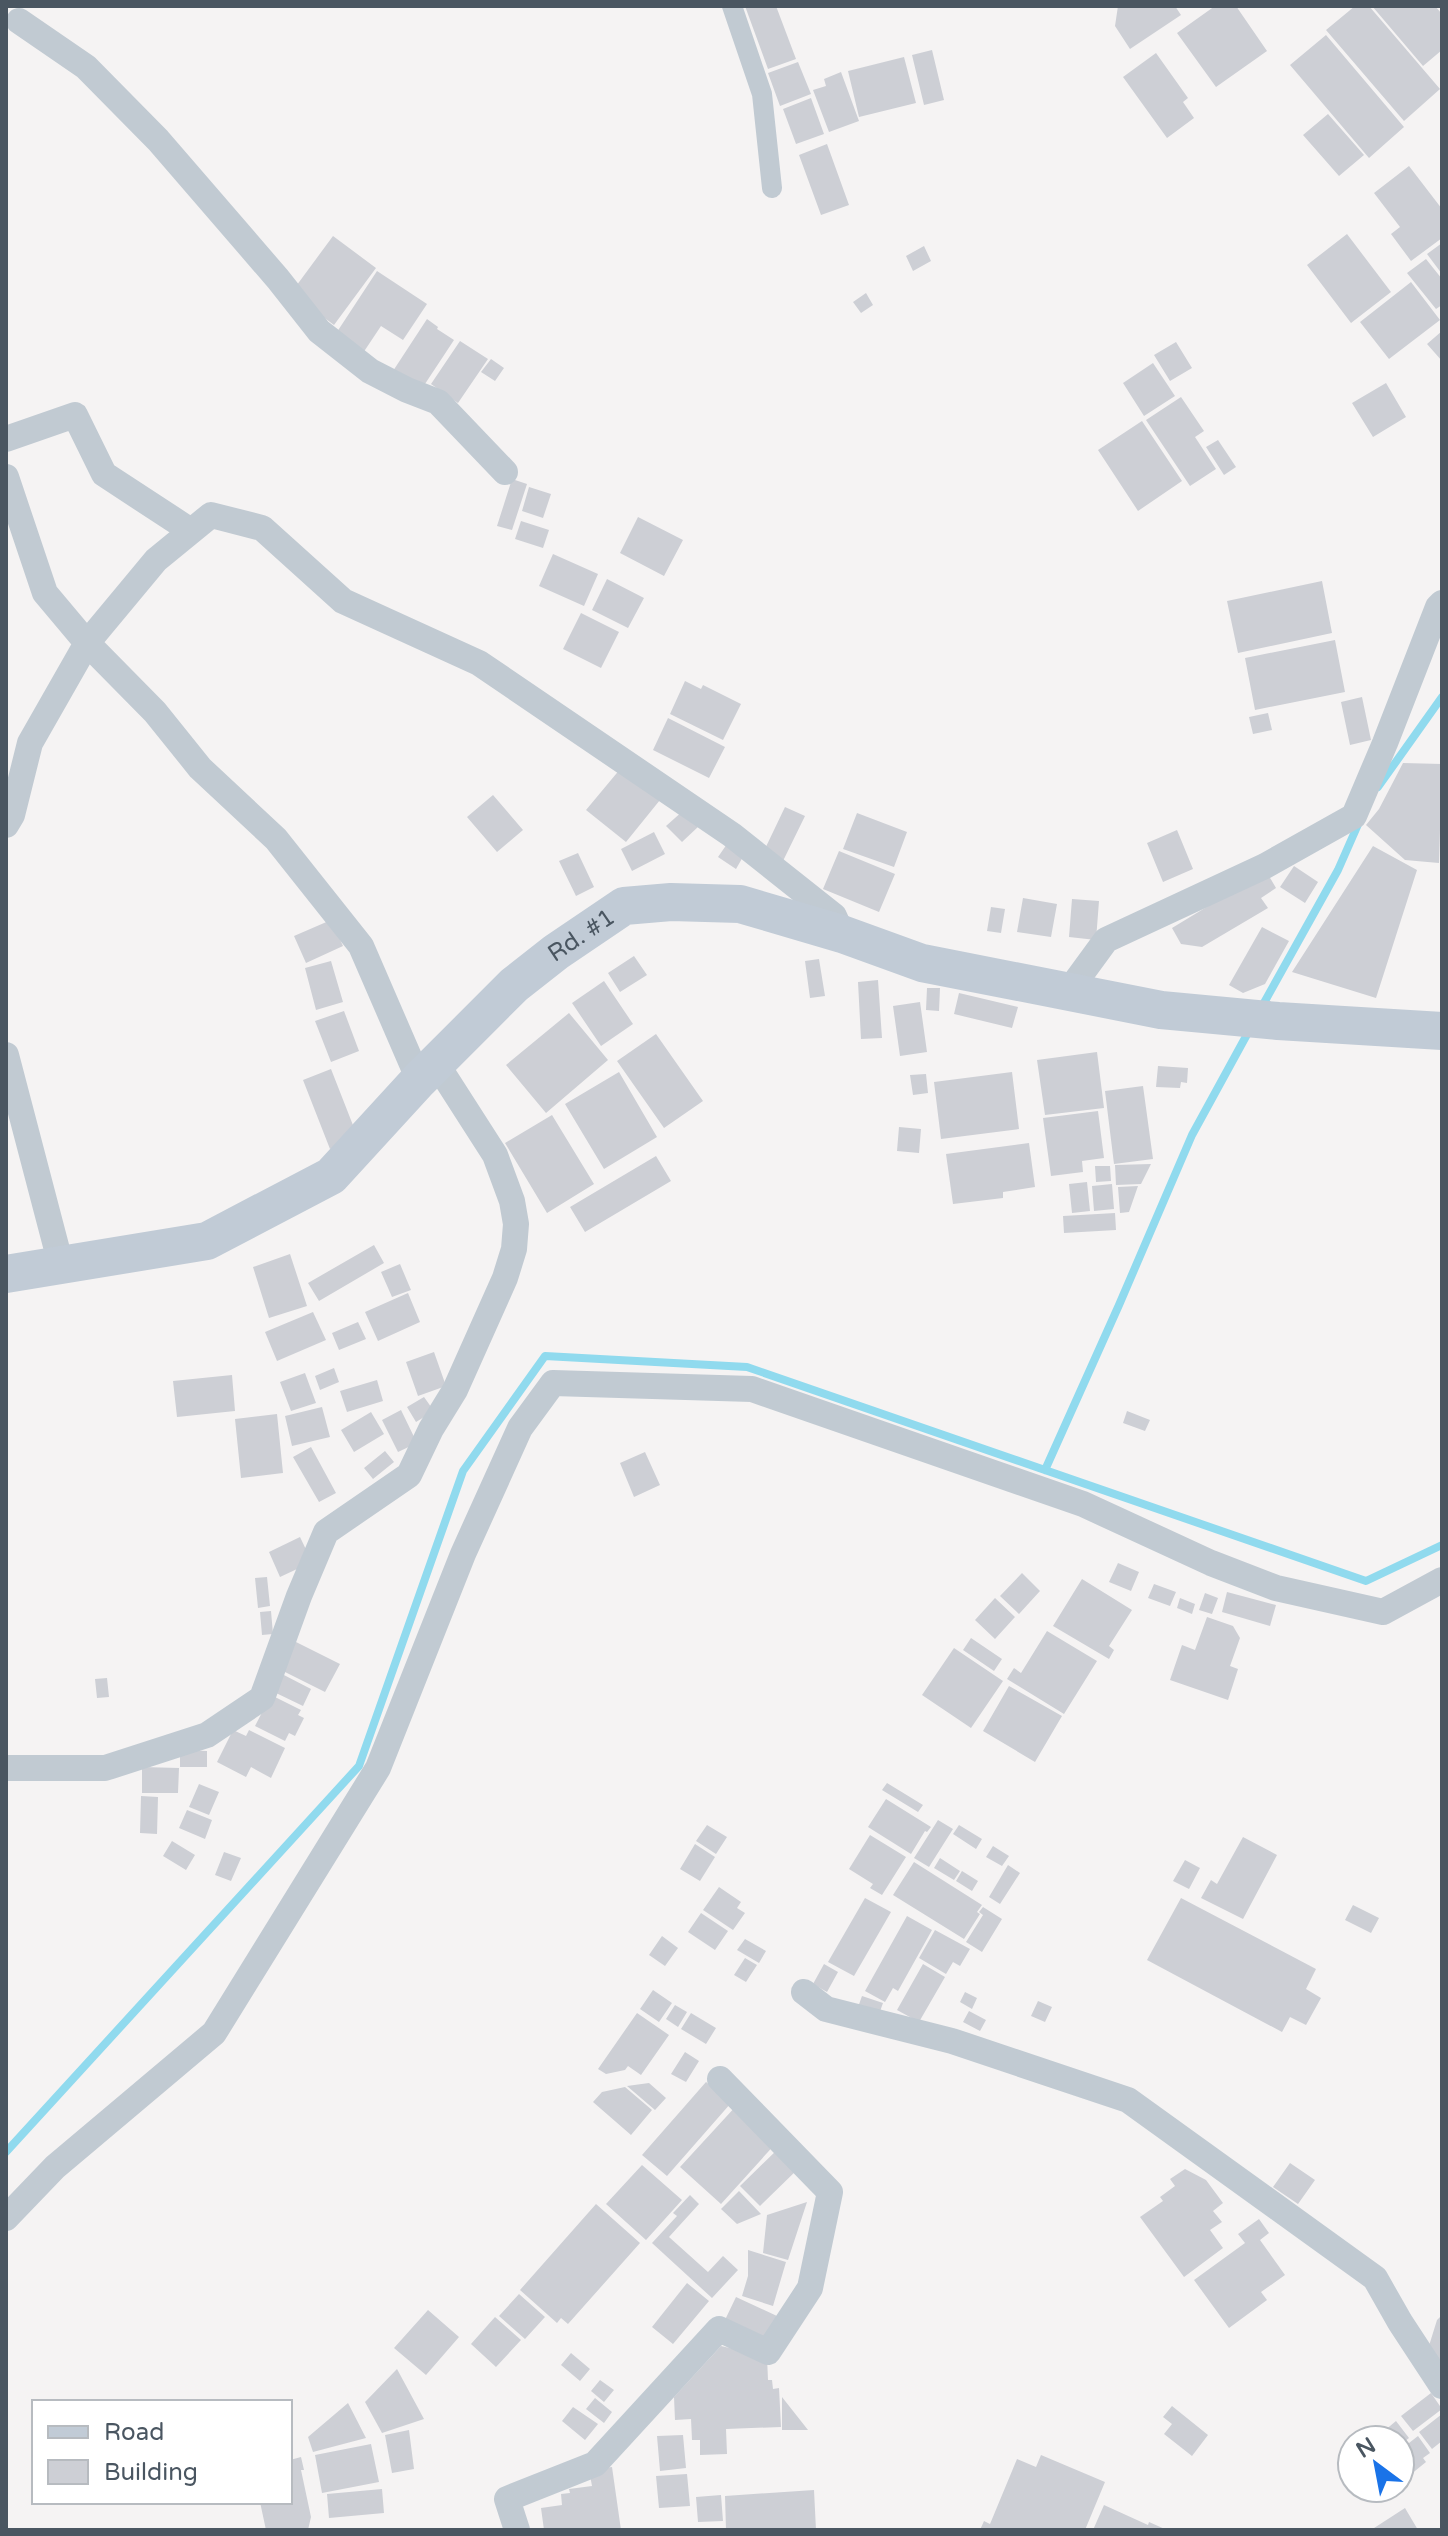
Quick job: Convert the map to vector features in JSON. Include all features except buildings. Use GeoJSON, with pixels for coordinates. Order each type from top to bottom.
{"type":"FeatureCollection","features":[{"type":"Feature","properties":{"kind":"main road","name":"Rd. #1"},"geometry":{"type":"LineString","coordinates":[[6,1274],[207,1241],[331,1176],[514,985],[624,906],[671,902],[740,904],[842,934],[922,963],[1161,1010],[1442,1031]]}},
{"type":"Feature","properties":{"kind":"street"},"geometry":{"type":"LineString","coordinates":[[732,6],[762,94],[772,188]]}},
{"type":"Feature","properties":{"kind":"street"},"geometry":{"type":"LineString","coordinates":[[19,21],[86,67],[158,140],[319,331],[370,371],[438,402],[505,472]]}},
{"type":"Feature","properties":{"kind":"street"},"geometry":{"type":"LineString","coordinates":[[6,439],[75,415],[104,474],[191,531]]}},
{"type":"Feature","properties":{"kind":"street"},"geometry":{"type":"LineString","coordinates":[[6,477],[45,593],[87,643],[155,712],[200,768],[276,839],[361,946],[428,1072],[495,1155],[512,1201],[516,1224],[514,1249],[505,1278],[455,1390],[431,1429],[409,1475],[326,1532],[262,1698],[207,1735],[105,1768],[6,1768]]}},
{"type":"Feature","properties":{"kind":"street"},"geometry":{"type":"LineString","coordinates":[[6,825],[12,815],[30,743],[87,643],[156,560],[211,515],[262,528],[343,601],[479,663],[732,835],[834,916],[842,934]]}},
{"type":"Feature","properties":{"kind":"street"},"geometry":{"type":"LineString","coordinates":[[1068,992],[1106,940],[1265,866],[1354,816],[1442,603]]}},
{"type":"Feature","properties":{"kind":"street"},"geometry":{"type":"LineString","coordinates":[[6,1055],[61,1265]]}},
{"type":"Feature","properties":{"kind":"street"},"geometry":{"type":"LineString","coordinates":[[6,2218],[55,2167],[214,2033],[378,1768],[463,1554],[520,1428],[553,1383],[752,1389],[1083,1504],[1211,1563],[1276,1588],[1383,1612],[1442,1580]]}},
{"type":"Feature","properties":{"kind":"street"},"geometry":{"type":"LineString","coordinates":[[804,1992],[826,2009],[952,2041],[1128,2100],[1375,2278],[1442,2386]]}},
{"type":"Feature","properties":{"kind":"street"},"geometry":{"type":"LineString","coordinates":[[517,2530],[507,2499],[595,2464],[719,2329],[768,2352],[810,2288],[830,2192],[720,2079]]}},
{"type":"Feature","properties":{"kind":"waterway"},"geometry":{"type":"LineString","coordinates":[[1378,787],[1442,697]]}},
{"type":"Feature","properties":{"kind":"waterway"},"geometry":{"type":"LineString","coordinates":[[1260,1010],[1338,870],[1360,820]]}},
{"type":"Feature","properties":{"kind":"waterway"},"geometry":{"type":"LineString","coordinates":[[1045,1470],[1192,1135],[1250,1029]]}},
{"type":"Feature","properties":{"kind":"waterway"},"geometry":{"type":"LineString","coordinates":[[6,2152],[359,1766],[463,1471],[545,1356],[747,1367],[1366,1581],[1442,1545]]}}]}
